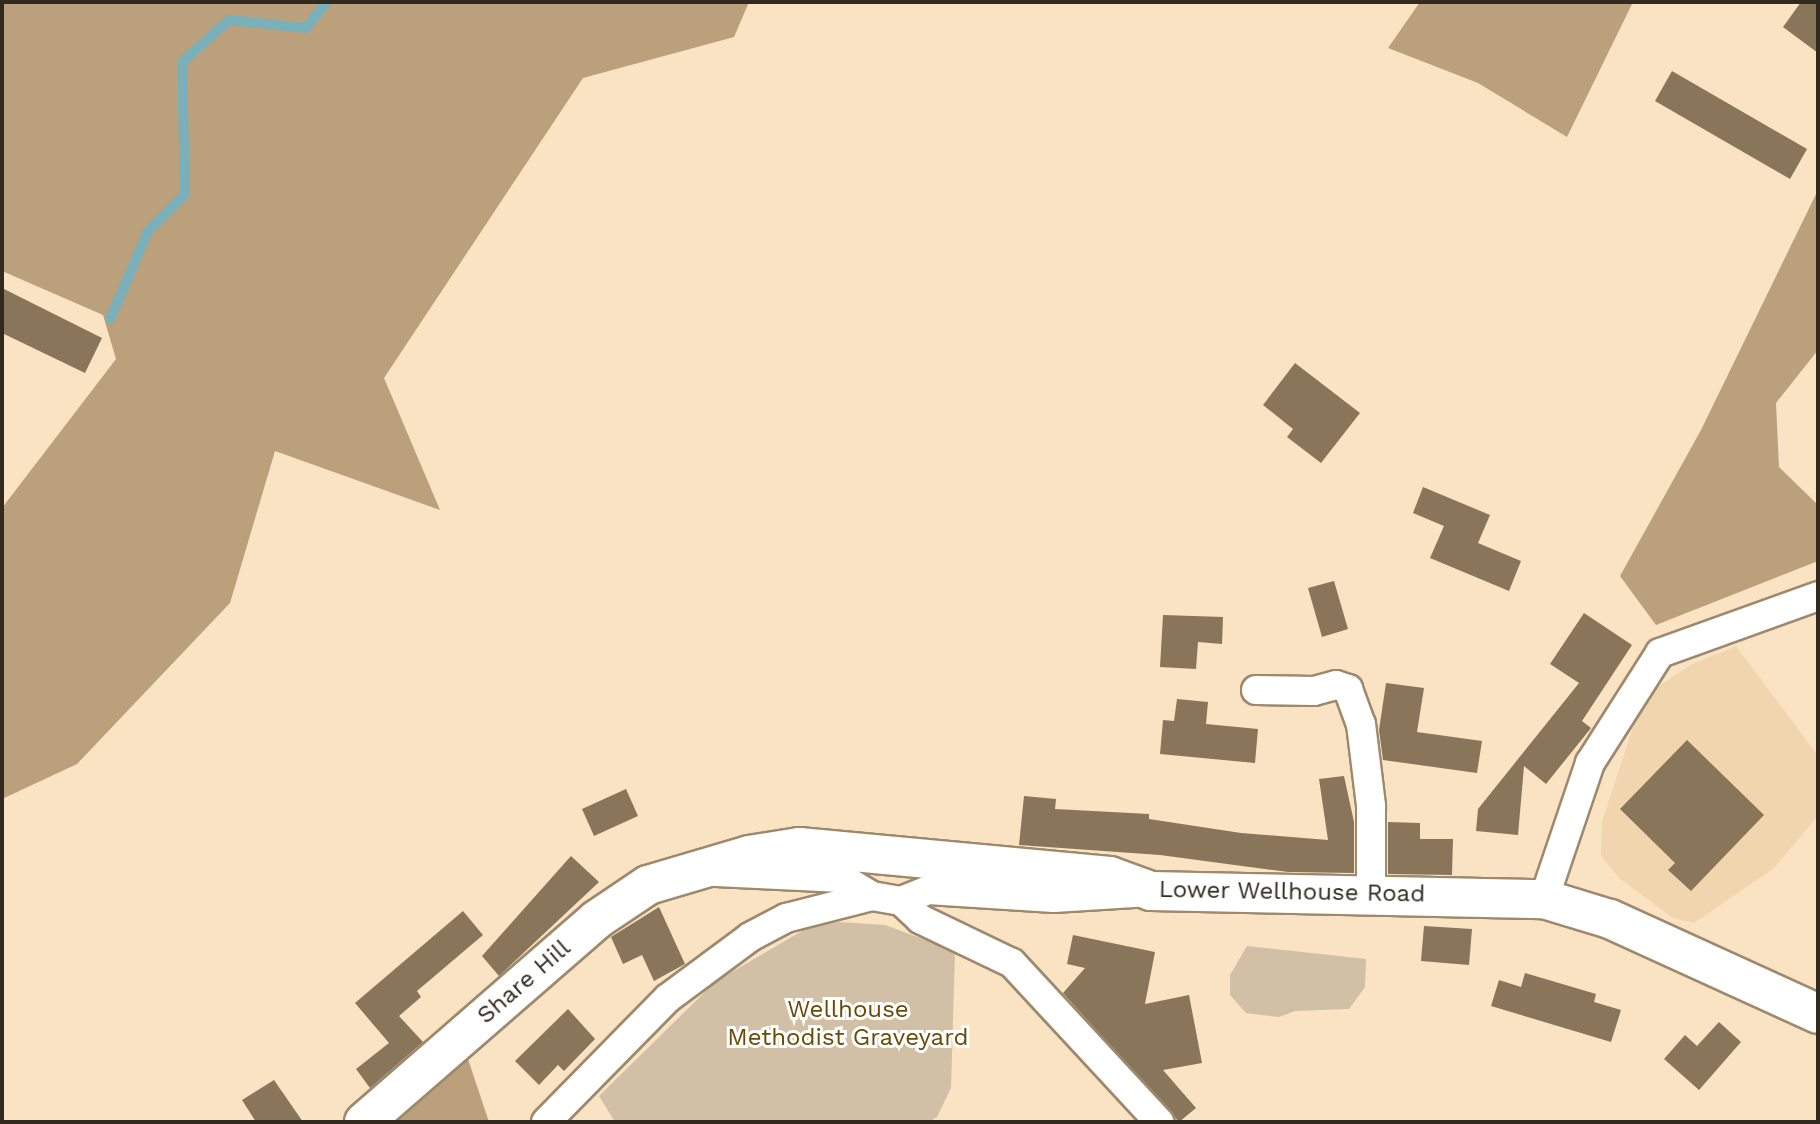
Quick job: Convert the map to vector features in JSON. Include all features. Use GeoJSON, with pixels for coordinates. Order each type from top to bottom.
{"type":"FeatureCollection","features":[{"type":"Feature","properties":{"kind":"street"},"geometry":{"type":"LineString","coordinates":[[1544,899],[1590,763],[1660,653],[1818,596]]}},
{"type":"Feature","properties":{"kind":"street"},"geometry":{"type":"LineString","coordinates":[[1256,690],[1314,691],[1336,685],[1348,689],[1361,724],[1371,806],[1371,893]]}},
{"type":"Feature","properties":{"kind":"street","name":"Lower Wellhouse Road"},"geometry":{"type":"LineString","coordinates":[[701,872],[799,847],[1110,876],[1151,891],[1371,893],[1544,899],[1610,919],[1818,1014]]}},
{"type":"Feature","properties":{"kind":"street"},"geometry":{"type":"LineString","coordinates":[[701,872],[842,878],[872,896],[901,901],[928,890],[1054,898],[1151,891]]}},
{"type":"Feature","properties":{"kind":"street","name":"Share Hill"},"geometry":{"type":"LineString","coordinates":[[364,1122],[596,920],[648,885],[701,872]]}},
{"type":"Feature","properties":{"kind":"street"},"geometry":{"type":"LineString","coordinates":[[546,1122],[668,998],[750,937],[786,918],[872,896]]}},
{"type":"Feature","properties":{"kind":"street"},"geometry":{"type":"LineString","coordinates":[[901,901],[920,919],[1012,963],[1159,1122]]}},
{"type":"Feature","properties":{"kind":"shaded area"},"geometry":{"type":"Polygon","coordinates":[[[2,2],[749,2],[734,37],[583,78],[384,378],[440,510],[275,451],[230,603],[77,764],[2,799],[2,508],[116,359],[103,315],[2,271],[2,2]]]}},
{"type":"Feature","properties":{"kind":"shaded area"},"geometry":{"type":"Polygon","coordinates":[[[1420,2],[1633,2],[1567,137],[1478,83],[1388,48],[1420,2]]]}},
{"type":"Feature","properties":{"kind":"shaded area"},"geometry":{"type":"Polygon","coordinates":[[[1818,190],[1818,350],[1776,403],[1779,467],[1818,505],[1818,561],[1656,625],[1620,576],[1701,430],[1818,190]]]}},
{"type":"Feature","properties":{"kind":"shaded area"},"geometry":{"type":"Polygon","coordinates":[[[1736,646],[1818,756],[1818,816],[1773,869],[1694,923],[1673,918],[1619,878],[1601,856],[1602,822],[1643,697],[1690,665],[1736,646]]]}},
{"type":"Feature","properties":{"kind":"shaded area"},"geometry":{"type":"Polygon","coordinates":[[[468,1059],[489,1122],[385,1122],[468,1059]]]}},
{"type":"Feature","properties":{"kind":"green space","name":"Wellhouse Methodist Graveyard"},"geometry":{"type":"Polygon","coordinates":[[[838,922],[885,925],[955,951],[951,1088],[937,1117],[929,1122],[615,1122],[599,1096],[716,981],[809,927],[838,922]]]}},
{"type":"Feature","properties":{"kind":"green space"},"geometry":{"type":"Polygon","coordinates":[[[1247,946],[1366,959],[1365,987],[1349,1009],[1295,1011],[1279,1017],[1246,1013],[1230,995],[1230,975],[1247,946]]]}},
{"type":"Feature","properties":{"kind":"building"},"geometry":{"type":"Polygon","coordinates":[[[1801,2],[1818,2],[1818,53],[1783,27],[1801,2]]]}},
{"type":"Feature","properties":{"kind":"building"},"geometry":{"type":"Polygon","coordinates":[[[1672,71],[1807,149],[1790,179],[1655,101],[1672,71]]]}},
{"type":"Feature","properties":{"kind":"building"},"geometry":{"type":"Polygon","coordinates":[[[2,288],[102,338],[85,373],[2,333],[2,288]]]}},
{"type":"Feature","properties":{"kind":"building"},"geometry":{"type":"Polygon","coordinates":[[[1295,363],[1360,413],[1321,463],[1287,437],[1293,429],[1263,405],[1295,363]]]}},
{"type":"Feature","properties":{"kind":"building"},"geometry":{"type":"Polygon","coordinates":[[[1423,487],[1490,515],[1478,543],[1521,561],[1509,591],[1430,558],[1444,526],[1413,513],[1423,487]]]}},
{"type":"Feature","properties":{"kind":"building"},"geometry":{"type":"Polygon","coordinates":[[[1334,581],[1348,629],[1322,637],[1308,588],[1334,581]]]}},
{"type":"Feature","properties":{"kind":"building"},"geometry":{"type":"Polygon","coordinates":[[[1584,613],[1632,645],[1582,721],[1591,728],[1546,784],[1524,766],[1518,835],[1476,831],[1478,809],[1579,683],[1550,664],[1584,613]]]}},
{"type":"Feature","properties":{"kind":"building"},"geometry":{"type":"Polygon","coordinates":[[[1163,615],[1223,617],[1222,644],[1198,642],[1196,669],[1160,667],[1163,615]]]}},
{"type":"Feature","properties":{"kind":"building"},"geometry":{"type":"Polygon","coordinates":[[[1386,683],[1424,688],[1417,732],[1482,741],[1477,773],[1383,760],[1379,730],[1386,683]]]}},
{"type":"Feature","properties":{"kind":"building"},"geometry":{"type":"Polygon","coordinates":[[[1177,699],[1208,702],[1206,724],[1258,729],[1255,763],[1160,754],[1163,720],[1174,721],[1177,699]]]}},
{"type":"Feature","properties":{"kind":"building"},"geometry":{"type":"Polygon","coordinates":[[[1687,740],[1764,815],[1691,891],[1668,870],[1675,863],[1620,809],[1687,740]]]}},
{"type":"Feature","properties":{"kind":"building"},"geometry":{"type":"Polygon","coordinates":[[[1344,776],[1354,822],[1354,873],[1288,872],[1160,855],[1019,845],[1024,796],[1056,799],[1055,809],[1149,814],[1149,819],[1241,833],[1328,840],[1319,779],[1344,776]]]}},
{"type":"Feature","properties":{"kind":"building"},"geometry":{"type":"Polygon","coordinates":[[[626,789],[638,816],[594,836],[582,809],[626,789]]]}},
{"type":"Feature","properties":{"kind":"building"},"geometry":{"type":"Polygon","coordinates":[[[1388,822],[1420,823],[1420,839],[1453,839],[1452,875],[1388,874],[1388,822]]]}},
{"type":"Feature","properties":{"kind":"building"},"geometry":{"type":"Polygon","coordinates":[[[571,856],[599,882],[499,976],[482,956],[571,856]]]}},
{"type":"Feature","properties":{"kind":"building"},"geometry":{"type":"Polygon","coordinates":[[[659,907],[685,964],[654,981],[642,955],[623,964],[611,937],[659,907]]]}},
{"type":"Feature","properties":{"kind":"building"},"geometry":{"type":"Polygon","coordinates":[[[463,911],[483,935],[417,991],[421,997],[399,1016],[423,1042],[370,1088],[356,1069],[389,1043],[355,1003],[463,911]]]}},
{"type":"Feature","properties":{"kind":"building"},"geometry":{"type":"Polygon","coordinates":[[[1424,926],[1472,929],[1469,965],[1421,961],[1424,926]]]}},
{"type":"Feature","properties":{"kind":"building"},"geometry":{"type":"Polygon","coordinates":[[[1073,935],[1155,952],[1145,1004],[1189,995],[1202,1063],[1163,1070],[1196,1108],[1179,1122],[1063,993],[1085,968],[1067,964],[1073,935]]]}},
{"type":"Feature","properties":{"kind":"building"},"geometry":{"type":"Polygon","coordinates":[[[1525,973],[1596,994],[1594,1002],[1621,1010],[1611,1042],[1491,1006],[1499,980],[1521,987],[1525,973]]]}},
{"type":"Feature","properties":{"kind":"building"},"geometry":{"type":"Polygon","coordinates":[[[568,1009],[595,1039],[564,1071],[558,1065],[539,1085],[515,1061],[568,1009]]]}},
{"type":"Feature","properties":{"kind":"building"},"geometry":{"type":"Polygon","coordinates":[[[1719,1022],[1741,1042],[1699,1090],[1664,1059],[1685,1035],[1697,1046],[1719,1022]]]}},
{"type":"Feature","properties":{"kind":"building"},"geometry":{"type":"Polygon","coordinates":[[[274,1080],[303,1122],[256,1122],[242,1100],[274,1080]]]}},
{"type":"Feature","properties":{"kind":"waterway"},"geometry":{"type":"LineString","coordinates":[[110,319],[148,231],[185,194],[182,62],[229,20],[306,28],[326,2]]}}]}
